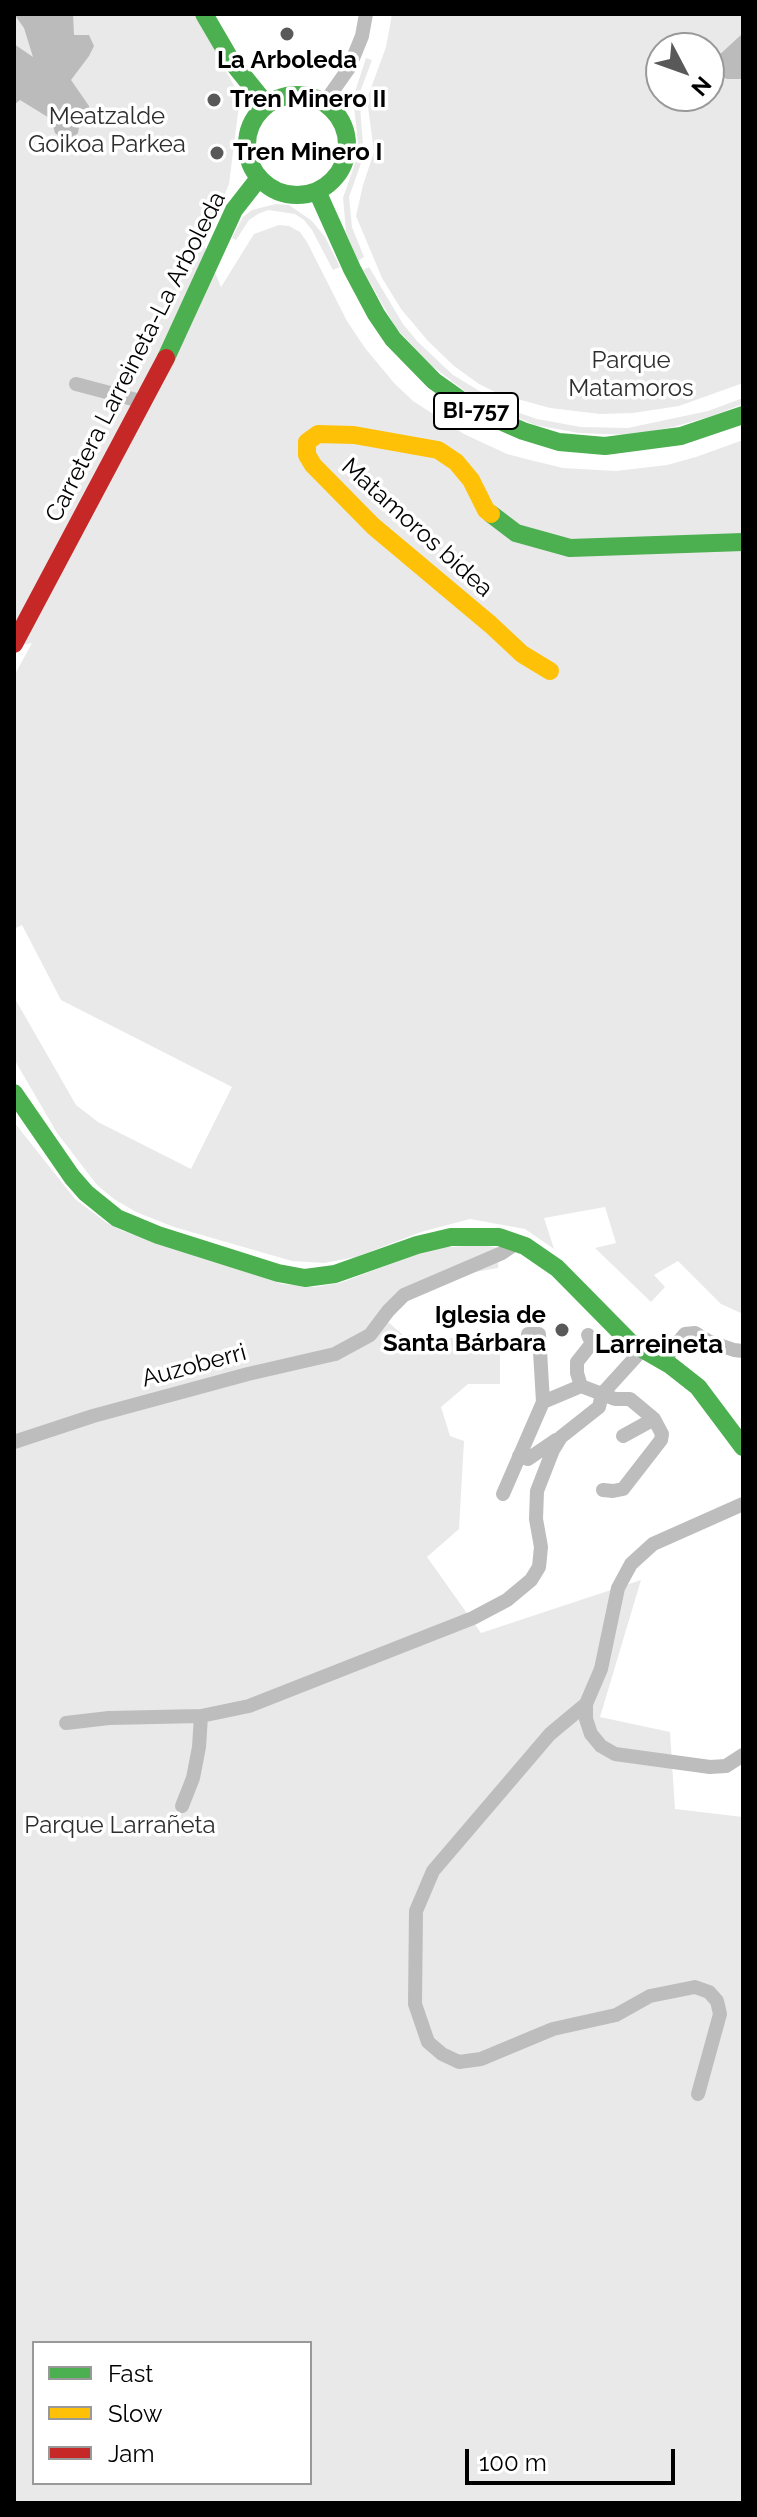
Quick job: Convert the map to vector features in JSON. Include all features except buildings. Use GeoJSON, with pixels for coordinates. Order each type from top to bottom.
{"type":"FeatureCollection","features":[{"type":"Feature","properties":{"kind":"street"},"geometry":{"type":"LineString","coordinates":[[204,14],[232,62],[266,104]]}},
{"type":"Feature","properties":{"kind":"street"},"geometry":{"type":"LineString","coordinates":[[325,102],[349,68],[362,36],[366,14]]}},
{"type":"Feature","properties":{"kind":"street"},"geometry":{"type":"LineString","coordinates":[[295,94],[325,102],[337,113],[348,141],[340,171],[330,183],[317,191],[301,195],[286,194],[271,188],[259,178],[250,164],[246,148],[251,124],[266,104],[280,97],[295,94]]}},
{"type":"Feature","properties":{"kind":"street","name":"Carretera Larreineta-La Arboleda"},"geometry":{"type":"LineString","coordinates":[[14,644],[144,402],[234,210],[259,178]]}},
{"type":"Feature","properties":{"kind":"street","name":"BI-757"},"geometry":{"type":"LineString","coordinates":[[317,191],[352,269],[393,339],[434,381],[475,410],[523,431],[559,442],[605,446],[681,436],[743,415]]}},
{"type":"Feature","properties":{"kind":"street"},"geometry":{"type":"LineString","coordinates":[[76,384],[144,402]]}},
{"type":"Feature","properties":{"kind":"street","name":"Matamoros bidea"},"geometry":{"type":"LineString","coordinates":[[550,671],[522,654],[373,526],[313,465],[307,455],[307,442],[318,434],[354,435],[438,450],[456,462],[471,480],[486,510],[516,533],[570,548],[743,542]]}},
{"type":"Feature","properties":{"kind":"street"},"geometry":{"type":"LineString","coordinates":[[14,1091],[53,1153],[79,1185],[117,1218],[158,1235],[278,1273],[305,1278],[335,1274],[417,1245],[451,1237],[484,1236],[518,1242],[557,1268],[619,1332],[642,1350],[682,1373],[707,1397],[743,1447]]}},
{"type":"Feature","properties":{"kind":"street","name":"Auzoberri"},"geometry":{"type":"LineString","coordinates":[[14,1442],[93,1416],[335,1354],[374,1329],[404,1295],[502,1253],[518,1242]]}},
{"type":"Feature","properties":{"kind":"street"},"geometry":{"type":"LineString","coordinates":[[663,1361],[685,1334],[695,1333],[708,1341],[743,1351]]}},
{"type":"Feature","properties":{"kind":"street"},"geometry":{"type":"LineString","coordinates":[[503,1494],[543,1402],[539,1334],[528,1334]]}},
{"type":"Feature","properties":{"kind":"street"},"geometry":{"type":"LineString","coordinates":[[581,1386],[577,1362],[592,1343],[588,1335]]}},
{"type":"Feature","properties":{"kind":"street"},"geometry":{"type":"LineString","coordinates":[[519,1456],[528,1459],[599,1407],[602,1394],[642,1350]]}},
{"type":"Feature","properties":{"kind":"street"},"geometry":{"type":"LineString","coordinates":[[543,1402],[581,1386],[615,1399],[630,1399],[660,1427],[661,1440],[637,1480],[623,1489],[603,1490]]}},
{"type":"Feature","properties":{"kind":"street"},"geometry":{"type":"LineString","coordinates":[[623,1436],[654,1419]]}},
{"type":"Feature","properties":{"kind":"street"},"geometry":{"type":"LineString","coordinates":[[66,1723],[122,1717],[201,1716],[249,1706],[473,1618],[499,1604],[518,1593],[539,1567],[541,1547],[536,1519],[537,1491],[561,1437]]}},
{"type":"Feature","properties":{"kind":"street"},"geometry":{"type":"LineString","coordinates":[[743,1504],[675,1533],[641,1552],[631,1564],[618,1588],[601,1669],[586,1704],[586,1719],[591,1734],[601,1746],[615,1754],[710,1767],[726,1766],[743,1755]]}},
{"type":"Feature","properties":{"kind":"street"},"geometry":{"type":"LineString","coordinates":[[586,1704],[550,1734],[433,1871],[416,1911],[415,2004],[428,2042],[442,2054],[459,2062],[481,2059],[553,2029],[616,2015],[650,1996],[695,1987],[709,1992],[717,2001],[720,2014],[698,2094]]}},
{"type":"Feature","properties":{"kind":"street"},"geometry":{"type":"LineString","coordinates":[[182,1806],[193,1778],[201,1716]]}},
{"type":"Feature","properties":{"kind":"green space","name":"Meatzalde Goikoa Parkea"},"geometry":{"type":"Polygon","coordinates":[[[14,14],[195,14],[240,97],[229,184],[204,245],[221,287],[254,234],[279,225],[300,232],[347,321],[365,348],[413,401],[464,434],[507,454],[534,461],[563,468],[616,471],[667,465],[743,440],[743,1314],[721,1304],[678,1261],[654,1275],[665,1287],[651,1302],[595,1248],[616,1243],[605,1207],[544,1218],[554,1249],[525,1229],[470,1219],[421,1232],[356,1257],[324,1263],[292,1261],[174,1227],[136,1212],[97,1185],[57,1133],[14,1059],[14,997],[76,1105],[98,1122],[191,1169],[232,1087],[61,1000],[22,925],[14,929],[14,676],[32,643],[14,647],[14,14]]]}},
{"type":"Feature","properties":{"kind":"green space","name":"Parque Matamoros"},"geometry":{"type":"Polygon","coordinates":[[[392,14],[743,14],[743,33],[725,50],[725,32],[645,32],[645,112],[725,112],[725,73],[727,79],[743,79],[743,383],[679,406],[600,414],[550,408],[499,394],[454,366],[401,309],[382,278],[356,216],[374,152],[367,99],[386,47],[392,14]]]}},
{"type":"Feature","properties":{"kind":"green space"},"geometry":{"type":"Polygon","coordinates":[[[366,58],[372,60],[359,95],[364,155],[349,197],[352,227],[364,257],[358,261],[346,232],[343,198],[359,152],[353,98],[366,58]]]}},
{"type":"Feature","properties":{"kind":"green space"},"geometry":{"type":"Polygon","coordinates":[[[276,204],[289,205],[312,221],[325,237],[340,267],[333,270],[312,230],[295,214],[268,210],[249,220],[236,240],[232,238],[243,217],[252,210],[276,204]]]}},
{"type":"Feature","properties":{"kind":"green space"},"geometry":{"type":"Polygon","coordinates":[[[369,267],[403,324],[417,341],[453,375],[511,410],[537,419],[581,427],[628,428],[708,411],[743,398],[743,404],[673,427],[631,435],[579,433],[535,425],[477,400],[432,366],[396,328],[363,270],[369,267]]]}},
{"type":"Feature","properties":{"kind":"green space","name":"Parque Larrañeta"},"geometry":{"type":"Polygon","coordinates":[[[14,1122],[75,1199],[107,1223],[282,1284],[314,1287],[340,1283],[433,1248],[481,1245],[499,1248],[498,1268],[469,1273],[420,1293],[403,1304],[388,1322],[403,1335],[500,1341],[500,1384],[468,1384],[441,1407],[450,1436],[464,1441],[459,1529],[427,1557],[481,1633],[641,1580],[600,1717],[670,1732],[675,1809],[743,1817],[743,2503],[14,2503],[14,1122]]]}},
{"type":"Feature","properties":{"kind":"shaded area"},"geometry":{"type":"Polygon","coordinates":[[[14,14],[73,14],[74,35],[89,35],[94,46],[71,80],[89,106],[91,116],[80,122],[78,133],[68,143],[55,133],[51,119],[20,100],[14,105],[14,44],[33,57],[24,28],[14,14]]]}},
{"type":"Feature","properties":{"kind":"shaded area"},"geometry":{"type":"Polygon","coordinates":[[[743,33],[743,79],[725,78],[725,50],[743,33]]]}},
{"type":"Feature","properties":{"kind":"traffic: fast"},"geometry":{"type":"LineString","coordinates":[[204,14],[232,62],[266,104]]}},
{"type":"Feature","properties":{"kind":"traffic: fast"},"geometry":{"type":"LineString","coordinates":[[297,95],[316,98],[333,109],[344,126],[347,145],[344,164],[333,181],[316,192],[297,195],[278,192],[261,181],[250,164],[247,145],[250,126],[261,109],[278,98],[297,95]]}},
{"type":"Feature","properties":{"kind":"traffic: fast"},"geometry":{"type":"LineString","coordinates":[[166,358],[234,210],[259,178]]}},
{"type":"Feature","properties":{"kind":"traffic: fast"},"geometry":{"type":"LineString","coordinates":[[317,191],[352,269],[393,339],[434,381],[475,410],[523,431],[559,442],[605,446],[681,436],[743,415]]}},
{"type":"Feature","properties":{"kind":"traffic: fast"},"geometry":{"type":"LineString","coordinates":[[491,514],[516,533],[570,548],[743,542]]}},
{"type":"Feature","properties":{"kind":"traffic: fast"},"geometry":{"type":"LineString","coordinates":[[14,1093],[72,1177],[117,1218],[158,1235],[278,1273],[305,1278],[335,1274],[417,1245],[451,1237],[499,1237],[525,1246],[557,1268],[630,1342],[670,1365],[698,1387],[743,1447]]}},
{"type":"Feature","properties":{"kind":"traffic: slow"},"geometry":{"type":"LineString","coordinates":[[491,514],[471,480],[456,462],[438,450],[354,435],[318,434],[307,442],[307,455],[313,465],[373,526],[522,654],[550,671]]}},
{"type":"Feature","properties":{"kind":"traffic: jam"},"geometry":{"type":"LineString","coordinates":[[14,644],[166,358]]}},
{"type":"Feature","properties":{"kind":"place","name":"La Arboleda"},"geometry":{"type":"Point","coordinates":[287,34]}},
{"type":"Feature","properties":{"kind":"place","name":"Tren Minero II"},"geometry":{"type":"Point","coordinates":[214,100]}},
{"type":"Feature","properties":{"kind":"place","name":"Tren Minero I"},"geometry":{"type":"Point","coordinates":[217,153]}},
{"type":"Feature","properties":{"kind":"place","name":"Iglesia de Santa Bárbara"},"geometry":{"type":"Point","coordinates":[562,1330]}},
{"type":"Feature","properties":{"kind":"district","name":"Larreineta"},"geometry":{"type":"Point","coordinates":[659,1345]}}]}
